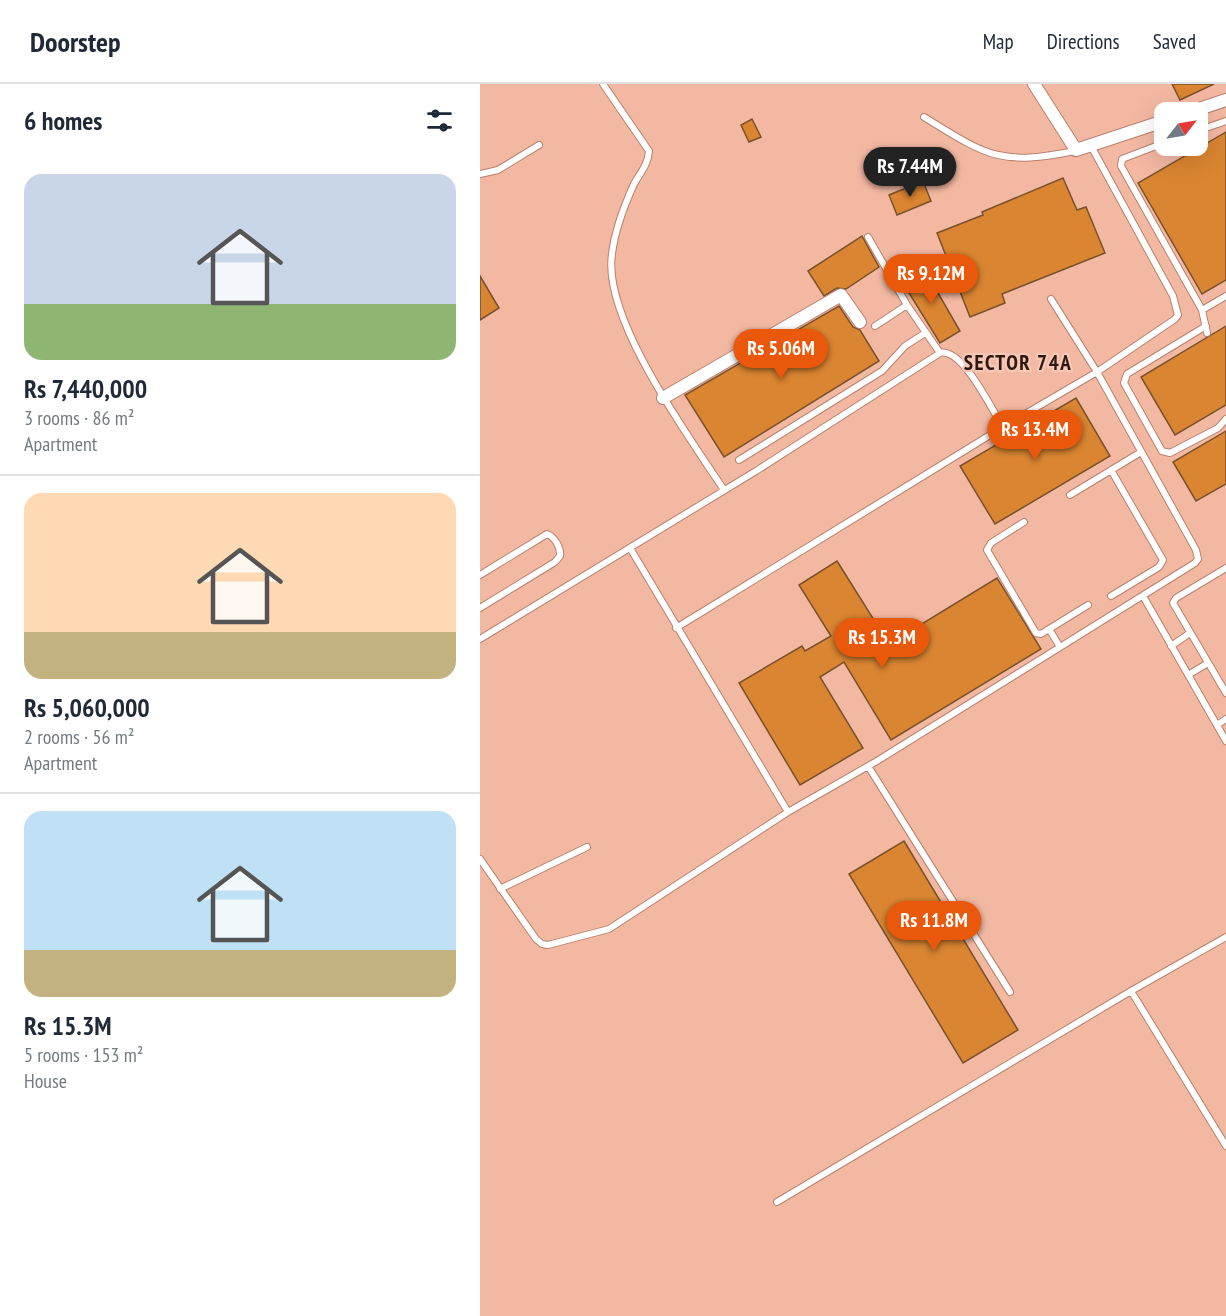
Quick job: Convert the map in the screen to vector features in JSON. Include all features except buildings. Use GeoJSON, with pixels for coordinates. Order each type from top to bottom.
{"type":"FeatureCollection","features":[{"type":"Feature","properties":{"kind":"street"},"geometry":{"type":"LineString","coordinates":[[1034,84],[1076,150],[1154,124]]}},
{"type":"Feature","properties":{"kind":"street"},"geometry":{"type":"LineString","coordinates":[[1208,106],[1226,100]]}},
{"type":"Feature","properties":{"kind":"street"},"geometry":{"type":"LineString","coordinates":[[663,398],[841,295],[860,322]]}},
{"type":"Feature","properties":{"kind":"lane"},"geometry":{"type":"LineString","coordinates":[[603,84],[649,151],[646,164],[635,182],[619,222],[610,271],[624,321],[663,398],[724,490]]}},
{"type":"Feature","properties":{"kind":"lane"},"geometry":{"type":"LineString","coordinates":[[924,117],[990,155],[1022,159],[1076,150]]}},
{"type":"Feature","properties":{"kind":"lane"},"geometry":{"type":"LineString","coordinates":[[1208,127],[1226,121]]}},
{"type":"Feature","properties":{"kind":"lane"},"geometry":{"type":"LineString","coordinates":[[480,174],[498,170],[539,145]]}},
{"type":"Feature","properties":{"kind":"lane"},"geometry":{"type":"LineString","coordinates":[[676,628],[1003,427],[1097,372],[1170,324],[1178,315],[1173,296],[1090,146]]}},
{"type":"Feature","properties":{"kind":"lane"},"geometry":{"type":"LineString","coordinates":[[1154,147],[1122,159],[1121,166],[1202,310],[1206,329],[1127,374],[1124,383],[1162,451],[1170,453],[1218,428],[1226,420]]}},
{"type":"Feature","properties":{"kind":"lane"},"geometry":{"type":"LineString","coordinates":[[868,237],[907,305],[940,353]]}},
{"type":"Feature","properties":{"kind":"lane"},"geometry":{"type":"LineString","coordinates":[[1202,310],[1226,296]]}},
{"type":"Feature","properties":{"kind":"lane"},"geometry":{"type":"LineString","coordinates":[[480,859],[536,939],[542,944],[548,945],[609,929],[788,812],[868,766],[1195,563],[1198,556],[1141,452],[1097,372],[1050,299]]}},
{"type":"Feature","properties":{"kind":"lane"},"geometry":{"type":"LineString","coordinates":[[875,326],[907,305]]}},
{"type":"Feature","properties":{"kind":"lane"},"geometry":{"type":"LineString","coordinates":[[739,460],[864,384],[882,371],[905,346],[925,333]]}},
{"type":"Feature","properties":{"kind":"lane"},"geometry":{"type":"LineString","coordinates":[[480,639],[724,490],[940,353],[952,354],[963,364],[1003,427]]}},
{"type":"Feature","properties":{"kind":"lane"},"geometry":{"type":"LineString","coordinates":[[1070,495],[1141,452]]}},
{"type":"Feature","properties":{"kind":"lane"},"geometry":{"type":"LineString","coordinates":[[1111,470],[1163,560],[1159,567],[1112,596]]}},
{"type":"Feature","properties":{"kind":"lane"},"geometry":{"type":"LineString","coordinates":[[1024,522],[991,543],[987,550],[1036,633],[1041,634],[1088,605]]}},
{"type":"Feature","properties":{"kind":"lane"},"geometry":{"type":"LineString","coordinates":[[480,575],[547,534],[552,536],[560,551],[560,556],[555,562],[480,608]]}},
{"type":"Feature","properties":{"kind":"lane"},"geometry":{"type":"LineString","coordinates":[[630,548],[788,812]]}},
{"type":"Feature","properties":{"kind":"lane"},"geometry":{"type":"LineString","coordinates":[[1226,568],[1174,600],[1175,608],[1226,693]]}},
{"type":"Feature","properties":{"kind":"lane"},"geometry":{"type":"LineString","coordinates":[[1143,596],[1226,741]]}},
{"type":"Feature","properties":{"kind":"lane"},"geometry":{"type":"LineString","coordinates":[[1049,629],[1060,647]]}},
{"type":"Feature","properties":{"kind":"lane"},"geometry":{"type":"LineString","coordinates":[[1171,645],[1191,633]]}},
{"type":"Feature","properties":{"kind":"lane"},"geometry":{"type":"LineString","coordinates":[[1188,675],[1208,663]]}},
{"type":"Feature","properties":{"kind":"lane"},"geometry":{"type":"LineString","coordinates":[[1217,725],[1226,719]]}},
{"type":"Feature","properties":{"kind":"lane"},"geometry":{"type":"LineString","coordinates":[[868,766],[1010,992]]}},
{"type":"Feature","properties":{"kind":"lane"},"geometry":{"type":"LineString","coordinates":[[500,889],[587,847]]}},
{"type":"Feature","properties":{"kind":"lane"},"geometry":{"type":"LineString","coordinates":[[777,1202],[1226,937]]}},
{"type":"Feature","properties":{"kind":"lane"},"geometry":{"type":"LineString","coordinates":[[1131,991],[1226,1146]]}},
{"type":"Feature","properties":{"kind":"district","name":"SECTOR 74A"},"geometry":{"type":"Point","coordinates":[1018,363]}}]}
